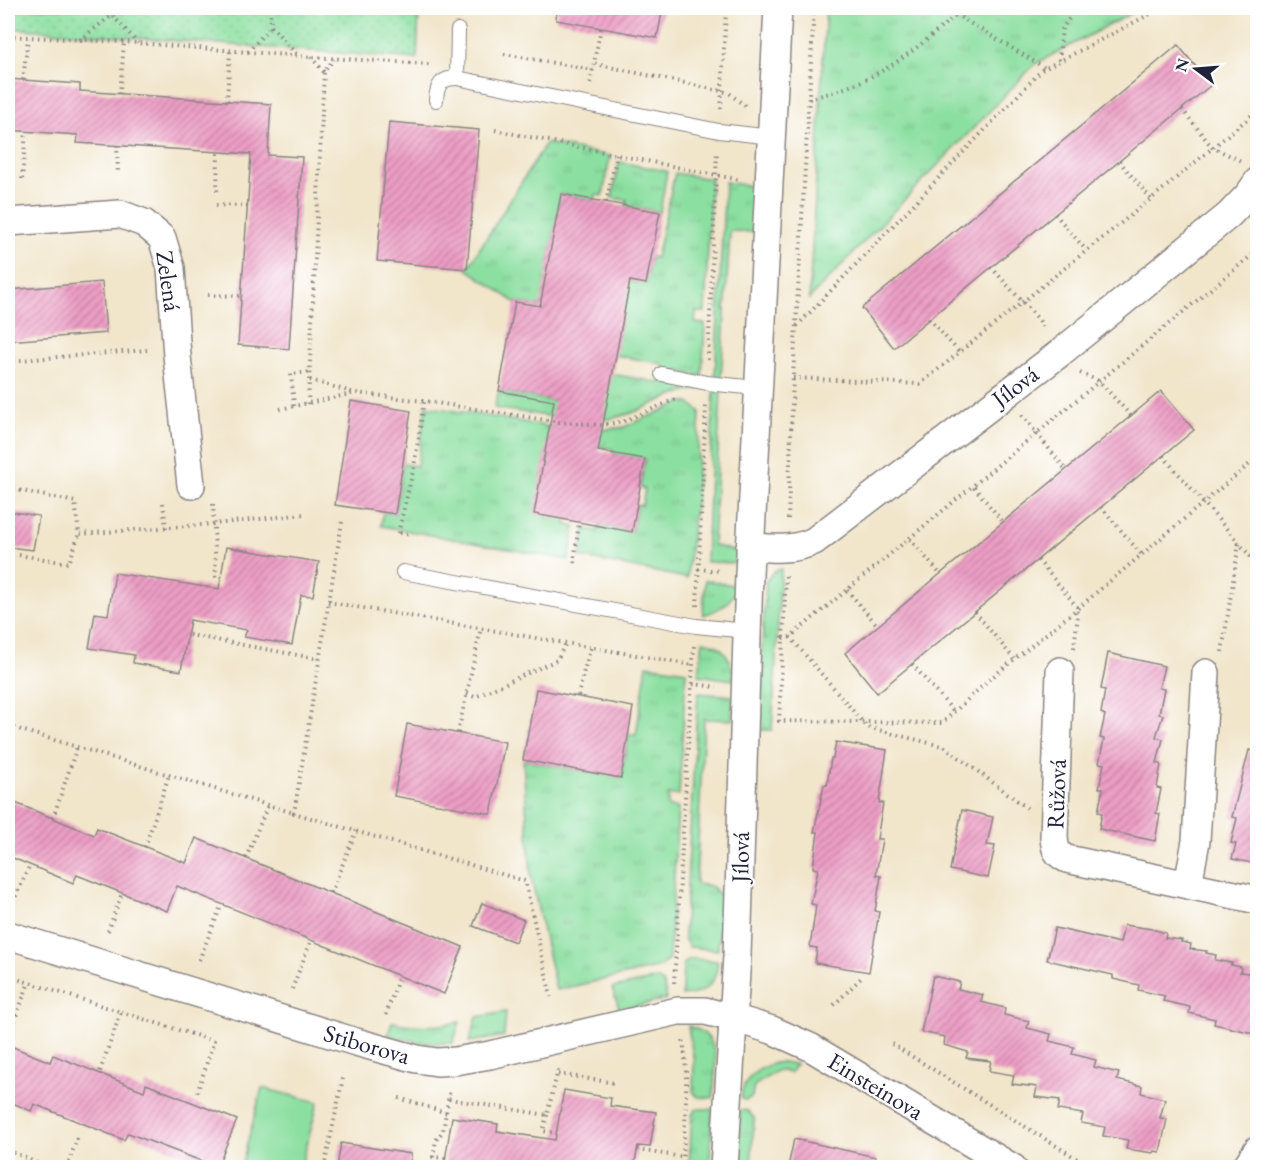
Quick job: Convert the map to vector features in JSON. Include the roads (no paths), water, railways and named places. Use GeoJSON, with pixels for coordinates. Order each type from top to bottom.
{"type":"FeatureCollection","features":[{"type":"Feature","properties":{"kind":"street","name":"Jílová"},"geometry":{"type":"LineString","coordinates":[[724,1167],[737,956],[757,388],[778,8]]}},
{"type":"Feature","properties":{"kind":"street","name":"Jílová"},"geometry":{"type":"LineString","coordinates":[[750,547],[788,548],[814,541],[1059,353],[1229,215],[1249,194],[1254,173]]}},
{"type":"Feature","properties":{"kind":"street","name":"Zelená"},"geometry":{"type":"LineString","coordinates":[[8,222],[120,214],[144,223],[162,238],[171,268],[177,356],[202,491]]}},
{"type":"Feature","properties":{"kind":"street","name":"Růžová"},"geometry":{"type":"LineString","coordinates":[[1067,661],[1055,848],[1059,856],[1067,860],[1257,900]]}},
{"type":"Feature","properties":{"kind":"street"},"geometry":{"type":"LineString","coordinates":[[1188,885],[1196,841],[1206,673]]}},
{"type":"Feature","properties":{"kind":"street","name":"Stiborova"},"geometry":{"type":"LineString","coordinates":[[8,935],[417,1059],[437,1062],[490,1055],[678,1011],[705,1011],[733,1018]]}},
{"type":"Feature","properties":{"kind":"street","name":"Einsteinova"},"geometry":{"type":"LineString","coordinates":[[733,1018],[772,1030],[810,1047],[1013,1167]]}},
{"type":"Feature","properties":{"kind":"street"},"geometry":{"type":"LineString","coordinates":[[1245,1167],[1257,1149]]}},
{"type":"Feature","properties":{"kind":"lane"},"geometry":{"type":"LineString","coordinates":[[457,78],[458,30]]}},
{"type":"Feature","properties":{"kind":"lane"},"geometry":{"type":"LineString","coordinates":[[436,100],[436,91],[440,82],[448,78],[457,78],[719,131],[772,137]]}},
{"type":"Feature","properties":{"kind":"lane"},"geometry":{"type":"LineString","coordinates":[[662,374],[707,383],[757,388]]}},
{"type":"Feature","properties":{"kind":"lane"},"geometry":{"type":"LineString","coordinates":[[403,572],[696,626],[747,631]]}}]}
